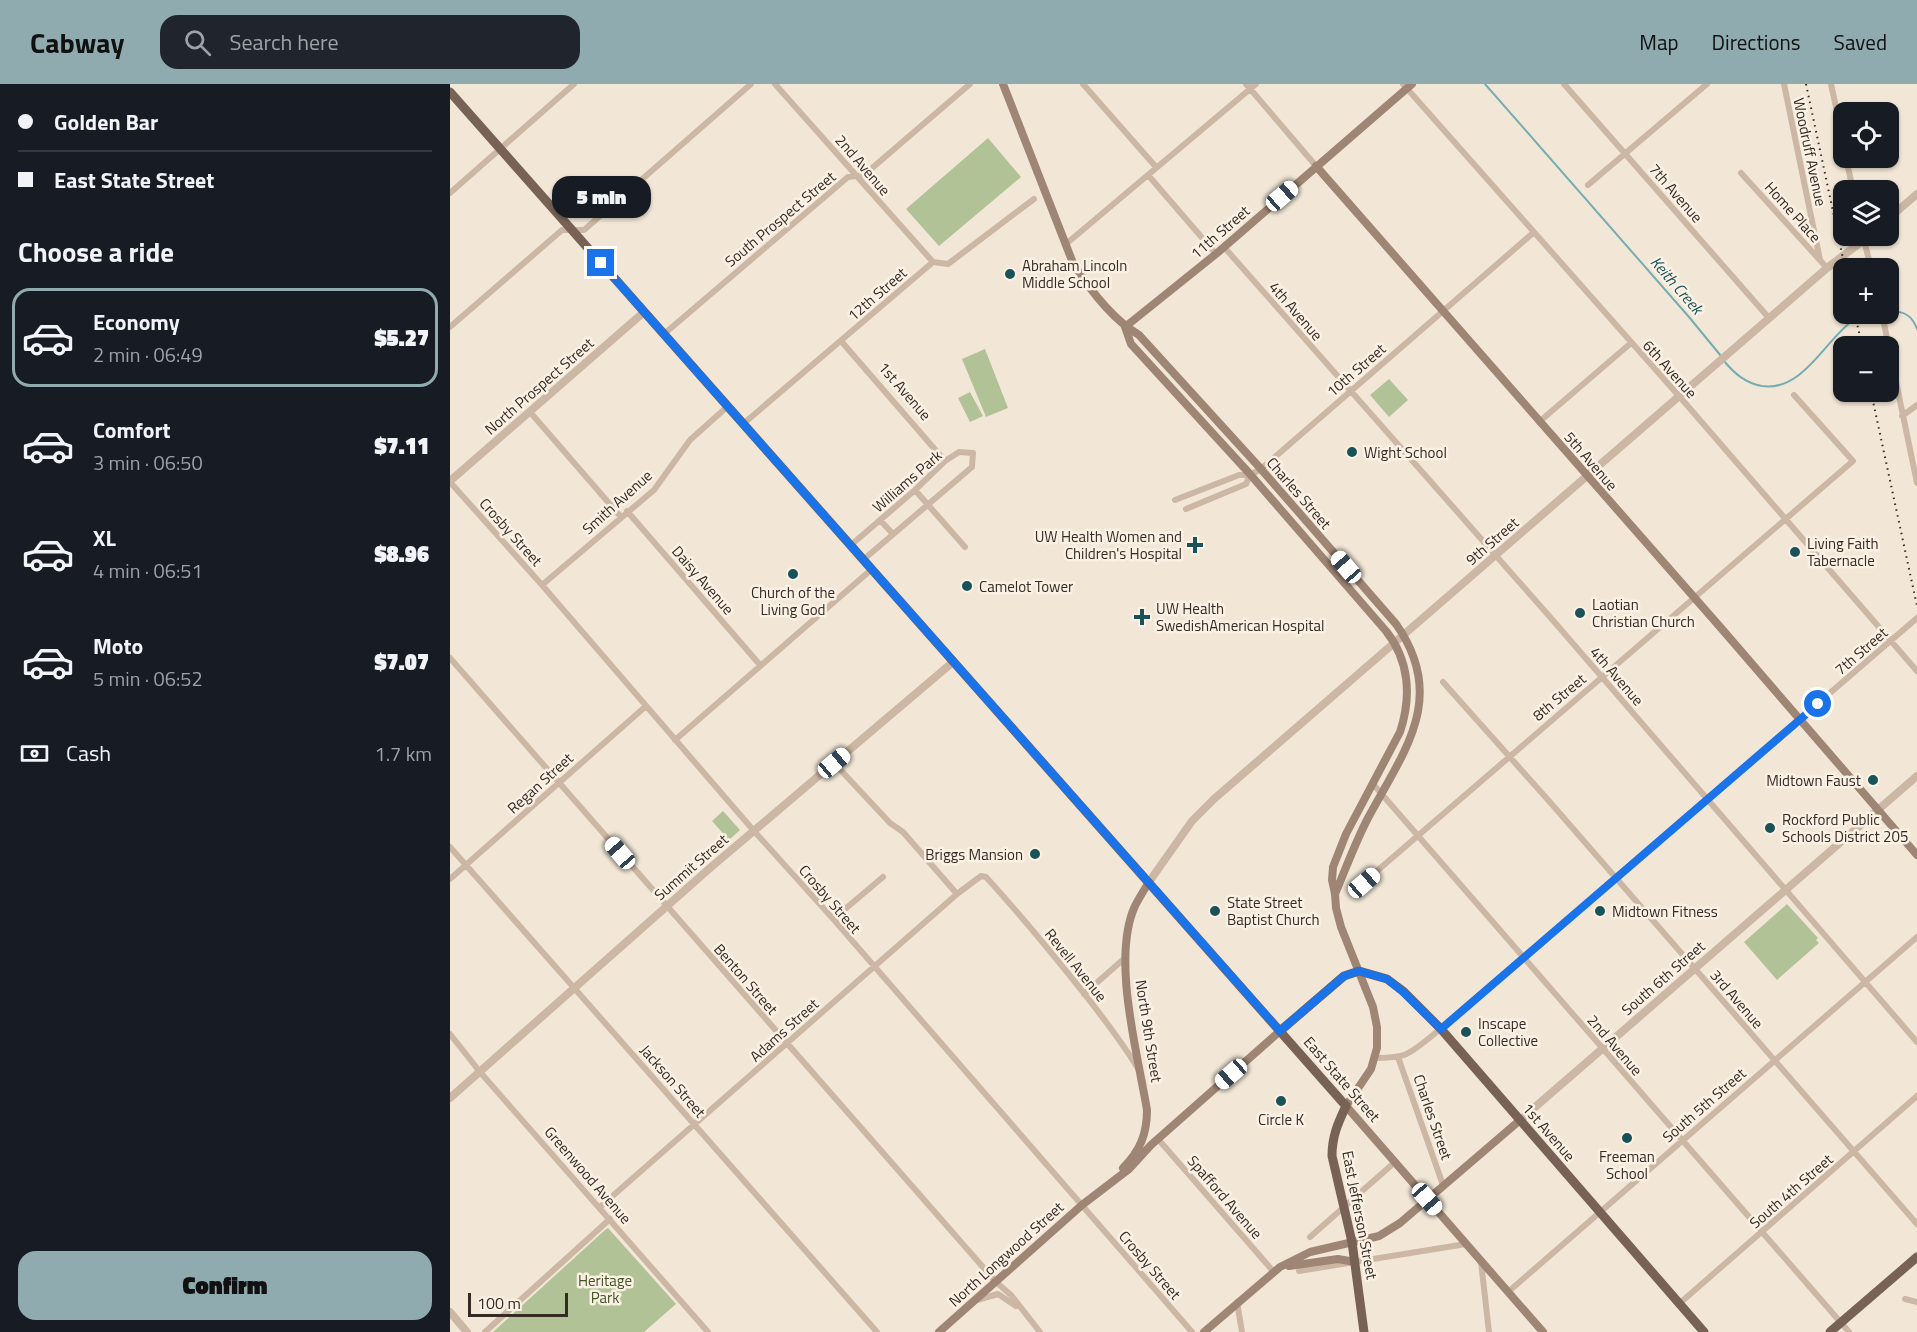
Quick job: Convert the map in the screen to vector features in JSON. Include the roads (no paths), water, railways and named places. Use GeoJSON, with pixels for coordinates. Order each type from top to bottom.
{"type":"FeatureCollection","features":[{"type":"Feature","properties":{"kind":"main road","name":"Charles Street"},"geometry":{"type":"LineString","coordinates":[[1003,84],[1073,263],[1083,279],[1125,327],[1139,336],[1260,469],[1403,634],[1414,658],[1420,688],[1419,708],[1414,730],[1361,830],[1335,894]]}},
{"type":"Feature","properties":{"kind":"main road","name":"11th Street"},"geometry":{"type":"LineString","coordinates":[[1125,327],[1216,254],[1408,86]]}},
{"type":"Feature","properties":{"kind":"main road","name":"East State Street"},"geometry":{"type":"LineString","coordinates":[[450,93],[567,230],[728,406],[1543,1332]]}},
{"type":"Feature","properties":{"kind":"main road","name":"5th Avenue"},"geometry":{"type":"LineString","coordinates":[[1316,166],[1444,310],[1917,855]]}},
{"type":"Feature","properties":{"kind":"main road","name":"Charles Street"},"geometry":{"type":"LineString","coordinates":[[1125,327],[1131,345],[1250,475],[1394,642],[1406,672],[1408,696],[1406,714],[1400,732],[1346,834],[1333,867],[1332,880],[1341,927],[1373,1007],[1377,1027],[1377,1048],[1371,1069],[1346,1106]]}},
{"type":"Feature","properties":{"kind":"main road","name":"North 9th Street"},"geometry":{"type":"LineString","coordinates":[[1113,1177],[1136,1153],[1147,1127],[1147,1110],[1130,1008],[1126,957],[1127,934],[1134,907],[1149,882]]}},
{"type":"Feature","properties":{"kind":"main road"},"geometry":{"type":"LineString","coordinates":[[1280,1031],[1344,976],[1359,971]]}},
{"type":"Feature","properties":{"kind":"main road","name":"1st Avenue"},"geometry":{"type":"LineString","coordinates":[[1359,971],[1387,979],[1441,1029],[1704,1332]]}},
{"type":"Feature","properties":{"kind":"main road","name":"North Longwood Street"},"geometry":{"type":"LineString","coordinates":[[939,1332],[1082,1205],[1129,1169],[1158,1139],[1280,1031]]}},
{"type":"Feature","properties":{"kind":"main road","name":"East Jefferson Street"},"geometry":{"type":"LineString","coordinates":[[1346,1106],[1334,1130],[1332,1142],[1334,1164],[1352,1242],[1364,1332]]}},
{"type":"Feature","properties":{"kind":"main road","name":"South 6th Street"},"geometry":{"type":"LineString","coordinates":[[1204,1332],[1276,1269],[1310,1252],[1379,1236],[1400,1223],[1519,1121]]}},
{"type":"Feature","properties":{"kind":"main road","name":"North Longwood Street"},"geometry":{"type":"LineString","coordinates":[[1092,1197],[1113,1177]]}},
{"type":"Feature","properties":{"kind":"main road"},"geometry":{"type":"LineString","coordinates":[[1830,1332],[1917,1257]]}},
{"type":"Feature","properties":{"kind":"main road"},"geometry":{"type":"LineString","coordinates":[[1276,1269],[1330,1259],[1346,1259],[1355,1262]]}},
{"type":"Feature","properties":{"kind":"street"},"geometry":{"type":"LineString","coordinates":[[450,193],[574,84]]}},
{"type":"Feature","properties":{"kind":"street"},"geometry":{"type":"LineString","coordinates":[[450,327],[567,230],[584,230],[751,84]]}},
{"type":"Feature","properties":{"kind":"street","name":"2nd Avenue"},"geometry":{"type":"LineString","coordinates":[[775,84],[933,262]]}},
{"type":"Feature","properties":{"kind":"street","name":"South Prospect Street"},"geometry":{"type":"LineString","coordinates":[[664,334],[848,177],[864,175],[970,84]]}},
{"type":"Feature","properties":{"kind":"street"},"geometry":{"type":"LineString","coordinates":[[1083,84],[1156,167]]}},
{"type":"Feature","properties":{"kind":"street","name":"7th Avenue"},"geometry":{"type":"LineString","coordinates":[[1564,84],[1769,318]]}},
{"type":"Feature","properties":{"kind":"street"},"geometry":{"type":"LineString","coordinates":[[1588,185],[1707,84]]}},
{"type":"Feature","properties":{"kind":"street","name":"Woodruff Avenue"},"geometry":{"type":"LineString","coordinates":[[1784,84],[1820,260]]}},
{"type":"Feature","properties":{"kind":"street"},"geometry":{"type":"LineString","coordinates":[[1832,85],[1835,102]]}},
{"type":"Feature","properties":{"kind":"street"},"geometry":{"type":"LineString","coordinates":[[1066,244],[1251,86]]}},
{"type":"Feature","properties":{"kind":"street","name":"5th Avenue"},"geometry":{"type":"LineString","coordinates":[[1251,86],[1316,166]]}},
{"type":"Feature","properties":{"kind":"street","name":"6th Avenue"},"geometry":{"type":"LineString","coordinates":[[1408,86],[1917,672]]}},
{"type":"Feature","properties":{"kind":"street","name":"Home Place"},"geometry":{"type":"LineString","coordinates":[[1741,173],[1827,268]]}},
{"type":"Feature","properties":{"kind":"street"},"geometry":{"type":"LineString","coordinates":[[1148,176],[1216,254]]}},
{"type":"Feature","properties":{"kind":"street"},"geometry":{"type":"LineString","coordinates":[[1899,210],[1917,194]]}},
{"type":"Feature","properties":{"kind":"street","name":"12th Street"},"geometry":{"type":"LineString","coordinates":[[743,424],[933,262],[948,264],[1034,199]]}},
{"type":"Feature","properties":{"kind":"street","name":"10th Street"},"geometry":{"type":"LineString","coordinates":[[1186,509],[1246,484],[1250,475],[1260,469],[1533,232]]}},
{"type":"Feature","properties":{"kind":"street","name":"9th Street"},"geometry":{"type":"LineString","coordinates":[[1149,882],[1192,821],[1214,799],[1854,246]]}},
{"type":"Feature","properties":{"kind":"street","name":"4th Avenue"},"geometry":{"type":"LineString","coordinates":[[1224,247],[1602,677],[1917,1042]]}},
{"type":"Feature","properties":{"kind":"street","name":"North Prospect Street"},"geometry":{"type":"LineString","coordinates":[[450,481],[644,312]]}},
{"type":"Feature","properties":{"kind":"street"},"geometry":{"type":"LineString","coordinates":[[1884,324],[1917,483]]}},
{"type":"Feature","properties":{"kind":"street","name":"1st Avenue"},"geometry":{"type":"LineString","coordinates":[[841,341],[945,461]]}},
{"type":"Feature","properties":{"kind":"street"},"geometry":{"type":"LineString","coordinates":[[1539,422],[1631,344]]}},
{"type":"Feature","properties":{"kind":"street","name":"8th Street"},"geometry":{"type":"LineString","coordinates":[[1364,883],[1853,461],[1794,395]]}},
{"type":"Feature","properties":{"kind":"street"},"geometry":{"type":"LineString","coordinates":[[1902,417],[1917,405]]}},
{"type":"Feature","properties":{"kind":"street","name":"Smith Avenue"},"geometry":{"type":"LineString","coordinates":[[542,585],[654,490],[690,440],[728,406]]}},
{"type":"Feature","properties":{"kind":"street"},"geometry":{"type":"LineString","coordinates":[[530,412],[621,517]]}},
{"type":"Feature","properties":{"kind":"street","name":"Williams Park"},"geometry":{"type":"LineString","coordinates":[[850,545],[915,490],[945,461],[959,452],[973,453],[972,467],[863,560]]}},
{"type":"Feature","properties":{"kind":"street"},"geometry":{"type":"LineString","coordinates":[[1175,500],[1239,475],[1250,475]]}},
{"type":"Feature","properties":{"kind":"street","name":"Crosby Street"},"geometry":{"type":"LineString","coordinates":[[450,481],[1192,1332]]}},
{"type":"Feature","properties":{"kind":"street"},"geometry":{"type":"LineString","coordinates":[[915,490],[965,547]]}},
{"type":"Feature","properties":{"kind":"street","name":"Daisy Avenue"},"geometry":{"type":"LineString","coordinates":[[627,511],[760,665]]}},
{"type":"Feature","properties":{"kind":"street"},"geometry":{"type":"LineString","coordinates":[[880,520],[893,534]]}},
{"type":"Feature","properties":{"kind":"street"},"geometry":{"type":"LineString","coordinates":[[675,740],[872,569]]}},
{"type":"Feature","properties":{"kind":"street","name":"7th Street"},"geometry":{"type":"LineString","coordinates":[[1398,1058],[1409,1054],[1441,1029],[1917,618]]}},
{"type":"Feature","properties":{"kind":"street","name":"Benton Street"},"geometry":{"type":"LineString","coordinates":[[450,658],[996,1282],[1011,1294],[1025,1315]]}},
{"type":"Feature","properties":{"kind":"street","name":"Summit Street"},"geometry":{"type":"LineString","coordinates":[[450,1098],[667,906],[953,662]]}},
{"type":"Feature","properties":{"kind":"street","name":"3rd Avenue"},"geometry":{"type":"LineString","coordinates":[[1443,682],[1917,1224]]}},
{"type":"Feature","properties":{"kind":"street","name":"Regan Street"},"geometry":{"type":"LineString","coordinates":[[450,879],[646,706]]}},
{"type":"Feature","properties":{"kind":"street"},"geometry":{"type":"LineString","coordinates":[[834,763],[890,823],[903,832],[957,894]]}},
{"type":"Feature","properties":{"kind":"street","name":"South 6th Street"},"geometry":{"type":"LineString","coordinates":[[1519,1121],[1917,776]]}},
{"type":"Feature","properties":{"kind":"street","name":"2nd Avenue"},"geometry":{"type":"LineString","coordinates":[[1373,784],[1849,1332]]}},
{"type":"Feature","properties":{"kind":"street","name":"Jackson Street"},"geometry":{"type":"LineString","coordinates":[[450,847],[877,1332]]}},
{"type":"Feature","properties":{"kind":"street"},"geometry":{"type":"LineString","coordinates":[[835,921],[838,915],[883,877]]}},
{"type":"Feature","properties":{"kind":"street","name":"Adams Street"},"geometry":{"type":"LineString","coordinates":[[600,1207],[957,894],[977,878],[986,877]]}},
{"type":"Feature","properties":{"kind":"street","name":"Revell Avenue"},"geometry":{"type":"LineString","coordinates":[[986,877],[1022,917],[1084,994],[1127,1049],[1141,1073]]}},
{"type":"Feature","properties":{"kind":"street","name":"South 5th Street"},"geometry":{"type":"LineString","coordinates":[[1508,1292],[1917,937]]}},
{"type":"Feature","properties":{"kind":"street"},"geometry":{"type":"LineString","coordinates":[[1084,994],[1126,957]]}},
{"type":"Feature","properties":{"kind":"street","name":"Greenwood Avenue"},"geometry":{"type":"LineString","coordinates":[[450,1034],[480,1072],[708,1332]]}},
{"type":"Feature","properties":{"kind":"street"},"geometry":{"type":"LineString","coordinates":[[1374,1058],[1398,1058]]}},
{"type":"Feature","properties":{"kind":"street","name":"Charles Street"},"geometry":{"type":"LineString","coordinates":[[1398,1058],[1443,1185]]}},
{"type":"Feature","properties":{"kind":"street","name":"South 4th Street"},"geometry":{"type":"LineString","coordinates":[[1680,1303],[1917,1096]]}},
{"type":"Feature","properties":{"kind":"street","name":"Spafford Avenue"},"geometry":{"type":"LineString","coordinates":[[1158,1139],[1276,1269]]}},
{"type":"Feature","properties":{"kind":"street"},"geometry":{"type":"LineString","coordinates":[[1310,1237],[1395,1162]]}},
{"type":"Feature","properties":{"kind":"street"},"geometry":{"type":"LineString","coordinates":[[485,1332],[610,1219]]}},
{"type":"Feature","properties":{"kind":"street"},"geometry":{"type":"LineString","coordinates":[[1299,1271],[1466,1244]]}},
{"type":"Feature","properties":{"kind":"street"},"geometry":{"type":"LineString","coordinates":[[1481,1262],[1489,1332]]}},
{"type":"Feature","properties":{"kind":"street","name":"Benton Street"},"geometry":{"type":"LineString","coordinates":[[973,1301],[998,1294],[1025,1315],[1040,1332]]}},
{"type":"Feature","properties":{"kind":"street"},"geometry":{"type":"LineString","coordinates":[[1905,1299],[1917,1302]]}},
{"type":"Feature","properties":{"kind":"street"},"geometry":{"type":"LineString","coordinates":[[1237,1302],[1242,1332]]}},
{"type":"Feature","properties":{"kind":"street"},"geometry":{"type":"LineString","coordinates":[[450,1312],[467,1332]]}},
{"type":"Feature","properties":{"kind":"waterway","name":"Keith Creek"},"geometry":{"type":"LineString","coordinates":[[1485,84],[1721,356]]}},
{"type":"Feature","properties":{"kind":"waterway","name":"Keith Creek"},"geometry":{"type":"LineString","coordinates":[[1899,312],[1906,314],[1917,329]]}},
{"type":"Feature","properties":{"kind":"waterway","name":"Keith Creek"},"geometry":{"type":"LineString","coordinates":[[1724,361],[1750,383],[1776,386],[1801,374],[1849,324]]}},
{"type":"Feature","properties":{"kind":"railway"},"geometry":{"type":"LineString","coordinates":[[1806,84],[1843,258]]}},
{"type":"Feature","properties":{"kind":"railway"},"geometry":{"type":"LineString","coordinates":[[1857,324],[1860,336]]}},
{"type":"Feature","properties":{"kind":"railway"},"geometry":{"type":"LineString","coordinates":[[1873,402],[1917,606]]}},
{"type":"Feature","properties":{"kind":"place","name":"Abraham Lincoln Middle School"},"geometry":{"type":"Point","coordinates":[1010,274]}},
{"type":"Feature","properties":{"kind":"place","name":"Wight School"},"geometry":{"type":"Point","coordinates":[1352,452]}},
{"type":"Feature","properties":{"kind":"place","name":"UW Health Women and Children's Hospital"},"geometry":{"type":"Point","coordinates":[1195,545]}},
{"type":"Feature","properties":{"kind":"place","name":"Living Faith Tabernacle"},"geometry":{"type":"Point","coordinates":[1795,552]}},
{"type":"Feature","properties":{"kind":"place","name":"Church of the Living God"},"geometry":{"type":"Point","coordinates":[793,574]}},
{"type":"Feature","properties":{"kind":"place","name":"Camelot Tower"},"geometry":{"type":"Point","coordinates":[967,586]}},
{"type":"Feature","properties":{"kind":"place","name":"Laotian Christian Church"},"geometry":{"type":"Point","coordinates":[1580,613]}},
{"type":"Feature","properties":{"kind":"place","name":"UW Health SwedishAmerican Hospital"},"geometry":{"type":"Point","coordinates":[1142,617]}},
{"type":"Feature","properties":{"kind":"place","name":"Midtown Faust"},"geometry":{"type":"Point","coordinates":[1873,780]}},
{"type":"Feature","properties":{"kind":"place","name":"Rockford Public Schools District 205"},"geometry":{"type":"Point","coordinates":[1770,828]}},
{"type":"Feature","properties":{"kind":"place","name":"Briggs Mansion"},"geometry":{"type":"Point","coordinates":[1035,854]}},
{"type":"Feature","properties":{"kind":"place","name":"State Street Baptist Church"},"geometry":{"type":"Point","coordinates":[1215,911]}},
{"type":"Feature","properties":{"kind":"place","name":"Midtown Fitness"},"geometry":{"type":"Point","coordinates":[1600,911]}},
{"type":"Feature","properties":{"kind":"place","name":"Inscape Collective"},"geometry":{"type":"Point","coordinates":[1466,1032]}},
{"type":"Feature","properties":{"kind":"place","name":"Circle K"},"geometry":{"type":"Point","coordinates":[1281,1101]}},
{"type":"Feature","properties":{"kind":"place","name":"Freeman School"},"geometry":{"type":"Point","coordinates":[1627,1138]}},
{"type":"Feature","properties":{"kind":"park label","name":"Heritage Park"},"geometry":{"type":"Point","coordinates":[605,1288]}}]}
